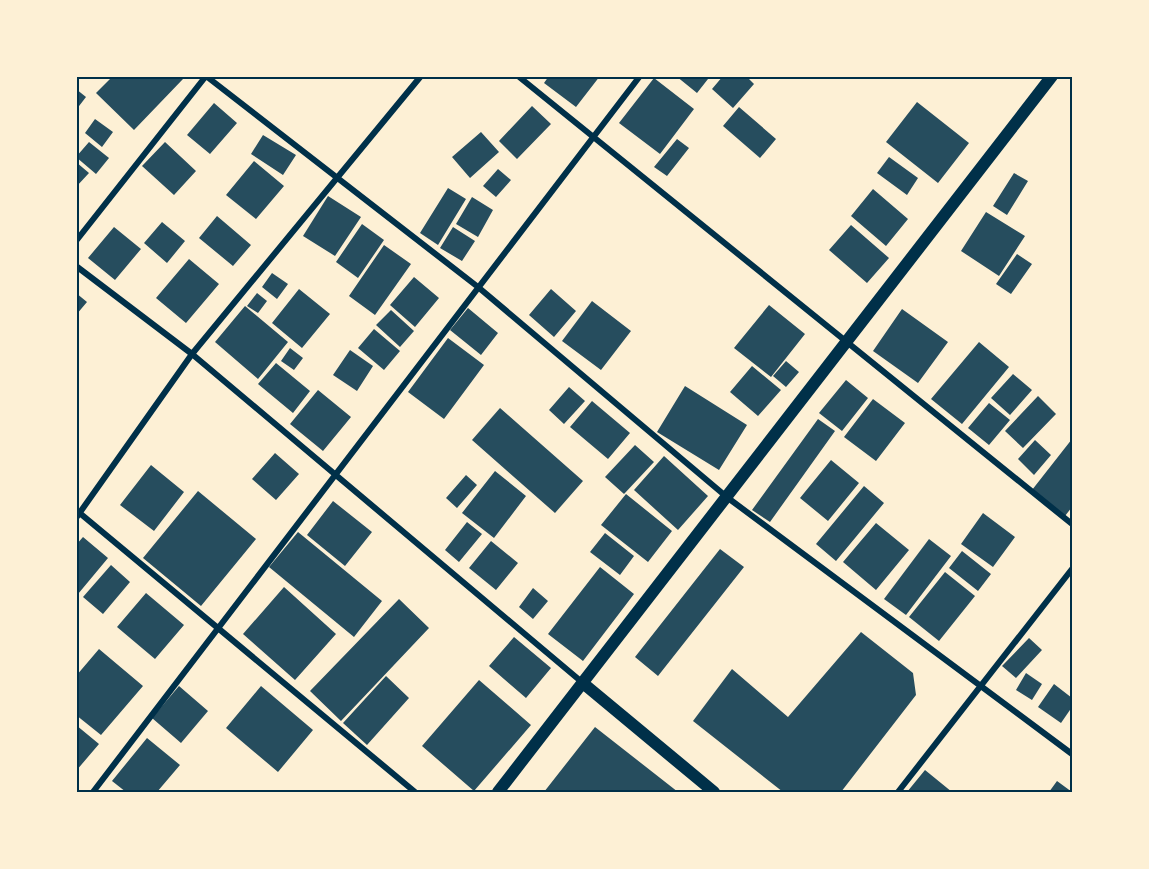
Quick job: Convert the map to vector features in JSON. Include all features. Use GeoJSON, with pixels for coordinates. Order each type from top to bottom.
{"type":"FeatureCollection","features":[{"type":"Feature","properties":{"kind":"main road"},"geometry":{"type":"LineString","coordinates":[[498,792],[728,498],[846,340],[1052,76]]}},
{"type":"Feature","properties":{"kind":"main road"},"geometry":{"type":"LineString","coordinates":[[584,684],[714,792]]}},
{"type":"Feature","properties":{"kind":"street"},"geometry":{"type":"LineString","coordinates":[[76,241],[206,76],[478,287],[728,498],[1072,754]]}},
{"type":"Feature","properties":{"kind":"street"},"geometry":{"type":"LineString","coordinates":[[415,792],[78,514],[192,354],[421,76]]}},
{"type":"Feature","properties":{"kind":"street"},"geometry":{"type":"LineString","coordinates":[[518,76],[1072,524]]}},
{"type":"Feature","properties":{"kind":"street"},"geometry":{"type":"LineString","coordinates":[[93,792],[216,627],[640,76]]}},
{"type":"Feature","properties":{"kind":"street"},"geometry":{"type":"LineString","coordinates":[[76,266],[192,354],[584,684]]}},
{"type":"Feature","properties":{"kind":"street"},"geometry":{"type":"LineString","coordinates":[[898,792],[1072,569]]}},
{"type":"Feature","properties":{"kind":"building"},"geometry":{"type":"Polygon","coordinates":[[[113,76],[180,76],[183,79],[134,130],[96,93],[113,76]]]}},
{"type":"Feature","properties":{"kind":"building"},"geometry":{"type":"Polygon","coordinates":[[[549,76],[600,76],[576,107],[544,83],[549,76]]]}},
{"type":"Feature","properties":{"kind":"building"},"geometry":{"type":"Polygon","coordinates":[[[676,76],[705,76],[708,79],[697,93],[676,76]]]}},
{"type":"Feature","properties":{"kind":"building"},"geometry":{"type":"Polygon","coordinates":[[[723,76],[746,76],[754,84],[733,108],[712,89],[723,76]]]}},
{"type":"Feature","properties":{"kind":"building"},"geometry":{"type":"Polygon","coordinates":[[[654,78],[694,109],[660,154],[619,123],[654,78]]]}},
{"type":"Feature","properties":{"kind":"building"},"geometry":{"type":"Polygon","coordinates":[[[76,89],[86,97],[76,110],[76,89]]]}},
{"type":"Feature","properties":{"kind":"building"},"geometry":{"type":"Polygon","coordinates":[[[917,102],[969,143],[938,183],[886,142],[917,102]]]}},
{"type":"Feature","properties":{"kind":"building"},"geometry":{"type":"Polygon","coordinates":[[[214,103],[237,123],[210,154],[187,135],[214,103]]]}},
{"type":"Feature","properties":{"kind":"building"},"geometry":{"type":"Polygon","coordinates":[[[532,106],[551,124],[517,159],[499,141],[532,106]]]}},
{"type":"Feature","properties":{"kind":"building"},"geometry":{"type":"Polygon","coordinates":[[[739,107],[776,139],[760,158],[723,126],[739,107]]]}},
{"type":"Feature","properties":{"kind":"building"},"geometry":{"type":"Polygon","coordinates":[[[95,119],[113,132],[102,147],[85,133],[95,119]]]}},
{"type":"Feature","properties":{"kind":"building"},"geometry":{"type":"Polygon","coordinates":[[[481,132],[499,152],[470,178],[452,157],[481,132]]]}},
{"type":"Feature","properties":{"kind":"building"},"geometry":{"type":"Polygon","coordinates":[[[263,135],[296,155],[283,175],[251,154],[263,135]]]}},
{"type":"Feature","properties":{"kind":"building"},"geometry":{"type":"Polygon","coordinates":[[[677,139],[689,148],[667,176],[654,167],[677,139]]]}},
{"type":"Feature","properties":{"kind":"building"},"geometry":{"type":"Polygon","coordinates":[[[89,142],[109,158],[96,174],[76,157],[89,142]]]}},
{"type":"Feature","properties":{"kind":"building"},"geometry":{"type":"Polygon","coordinates":[[[165,142],[196,171],[174,195],[142,166],[165,142]]]}},
{"type":"Feature","properties":{"kind":"building"},"geometry":{"type":"Polygon","coordinates":[[[889,157],[918,178],[907,195],[877,173],[889,157]]]}},
{"type":"Feature","properties":{"kind":"building"},"geometry":{"type":"Polygon","coordinates":[[[254,161],[284,186],[256,219],[226,195],[254,161]]]}},
{"type":"Feature","properties":{"kind":"building"},"geometry":{"type":"Polygon","coordinates":[[[76,162],[89,173],[76,187],[76,162]]]}},
{"type":"Feature","properties":{"kind":"building"},"geometry":{"type":"Polygon","coordinates":[[[498,169],[511,180],[496,197],[483,186],[498,169]]]}},
{"type":"Feature","properties":{"kind":"building"},"geometry":{"type":"Polygon","coordinates":[[[1014,173],[1028,181],[1007,215],[993,206],[1014,173]]]}},
{"type":"Feature","properties":{"kind":"building"},"geometry":{"type":"Polygon","coordinates":[[[448,188],[466,199],[438,245],[420,233],[448,188]]]}},
{"type":"Feature","properties":{"kind":"building"},"geometry":{"type":"Polygon","coordinates":[[[873,189],[908,219],[886,246],[851,216],[873,189]]]}},
{"type":"Feature","properties":{"kind":"building"},"geometry":{"type":"Polygon","coordinates":[[[328,196],[361,217],[335,256],[303,236],[328,196]]]}},
{"type":"Feature","properties":{"kind":"building"},"geometry":{"type":"Polygon","coordinates":[[[472,197],[493,210],[478,237],[456,224],[472,197]]]}},
{"type":"Feature","properties":{"kind":"building"},"geometry":{"type":"Polygon","coordinates":[[[986,212],[1025,236],[999,276],[961,251],[986,212]]]}},
{"type":"Feature","properties":{"kind":"building"},"geometry":{"type":"Polygon","coordinates":[[[217,216],[251,245],[233,266],[199,238],[217,216]]]}},
{"type":"Feature","properties":{"kind":"building"},"geometry":{"type":"Polygon","coordinates":[[[162,222],[185,241],[167,263],[144,243],[162,222]]]}},
{"type":"Feature","properties":{"kind":"building"},"geometry":{"type":"Polygon","coordinates":[[[362,224],[384,240],[358,278],[336,262],[362,224]]]}},
{"type":"Feature","properties":{"kind":"building"},"geometry":{"type":"Polygon","coordinates":[[[851,225],[889,258],[867,283],[829,250],[851,225]]]}},
{"type":"Feature","properties":{"kind":"building"},"geometry":{"type":"Polygon","coordinates":[[[114,227],[141,249],[115,280],[88,258],[114,227]]]}},
{"type":"Feature","properties":{"kind":"building"},"geometry":{"type":"Polygon","coordinates":[[[453,227],[475,241],[462,261],[440,248],[453,227]]]}},
{"type":"Feature","properties":{"kind":"building"},"geometry":{"type":"Polygon","coordinates":[[[384,245],[411,264],[375,315],[349,296],[384,245]]]}},
{"type":"Feature","properties":{"kind":"building"},"geometry":{"type":"Polygon","coordinates":[[[1017,254],[1032,264],[1011,294],[996,284],[1017,254]]]}},
{"type":"Feature","properties":{"kind":"building"},"geometry":{"type":"Polygon","coordinates":[[[189,259],[219,284],[186,323],[156,298],[189,259]]]}},
{"type":"Feature","properties":{"kind":"building"},"geometry":{"type":"Polygon","coordinates":[[[272,273],[288,284],[277,299],[262,287],[272,273]]]}},
{"type":"Feature","properties":{"kind":"building"},"geometry":{"type":"Polygon","coordinates":[[[414,277],[439,298],[415,327],[390,305],[414,277]]]}},
{"type":"Feature","properties":{"kind":"building"},"geometry":{"type":"Polygon","coordinates":[[[299,289],[330,314],[302,348],[272,323],[299,289]]]}},
{"type":"Feature","properties":{"kind":"building"},"geometry":{"type":"Polygon","coordinates":[[[551,289],[576,311],[554,337],[529,315],[551,289]]]}},
{"type":"Feature","properties":{"kind":"building"},"geometry":{"type":"Polygon","coordinates":[[[76,293],[87,302],[76,315],[76,293]]]}},
{"type":"Feature","properties":{"kind":"building"},"geometry":{"type":"Polygon","coordinates":[[[257,293],[267,301],[258,313],[247,306],[257,293]]]}},
{"type":"Feature","properties":{"kind":"building"},"geometry":{"type":"Polygon","coordinates":[[[592,301],[631,331],[601,370],[562,341],[592,301]]]}},
{"type":"Feature","properties":{"kind":"building"},"geometry":{"type":"Polygon","coordinates":[[[769,305],[805,334],[771,377],[734,348],[769,305]]]}},
{"type":"Feature","properties":{"kind":"building"},"geometry":{"type":"Polygon","coordinates":[[[245,306],[288,342],[258,379],[215,342],[245,306]]]}},
{"type":"Feature","properties":{"kind":"building"},"geometry":{"type":"Polygon","coordinates":[[[468,308],[498,333],[481,355],[450,330],[468,308]]]}},
{"type":"Feature","properties":{"kind":"building"},"geometry":{"type":"Polygon","coordinates":[[[902,309],[948,342],[918,383],[873,351],[902,309]]]}},
{"type":"Feature","properties":{"kind":"building"},"geometry":{"type":"Polygon","coordinates":[[[391,310],[414,331],[400,347],[376,325],[391,310]]]}},
{"type":"Feature","properties":{"kind":"building"},"geometry":{"type":"Polygon","coordinates":[[[374,329],[400,351],[384,370],[358,348],[374,329]]]}},
{"type":"Feature","properties":{"kind":"building"},"geometry":{"type":"Polygon","coordinates":[[[448,338],[484,365],[444,419],[408,392],[448,338]]]}},
{"type":"Feature","properties":{"kind":"building"},"geometry":{"type":"Polygon","coordinates":[[[979,342],[1009,367],[962,424],[931,399],[979,342]]]}},
{"type":"Feature","properties":{"kind":"building"},"geometry":{"type":"Polygon","coordinates":[[[290,348],[303,358],[294,370],[281,361],[290,348]]]}},
{"type":"Feature","properties":{"kind":"building"},"geometry":{"type":"Polygon","coordinates":[[[350,350],[373,366],[357,391],[333,375],[350,350]]]}},
{"type":"Feature","properties":{"kind":"building"},"geometry":{"type":"Polygon","coordinates":[[[786,361],[799,372],[786,387],[773,376],[786,361]]]}},
{"type":"Feature","properties":{"kind":"building"},"geometry":{"type":"Polygon","coordinates":[[[276,363],[310,391],[293,413],[258,384],[276,363]]]}},
{"type":"Feature","properties":{"kind":"building"},"geometry":{"type":"Polygon","coordinates":[[[752,366],[781,390],[758,416],[730,392],[752,366]]]}},
{"type":"Feature","properties":{"kind":"building"},"geometry":{"type":"Polygon","coordinates":[[[1013,374],[1032,390],[1010,415],[991,398],[1013,374]]]}},
{"type":"Feature","properties":{"kind":"building"},"geometry":{"type":"Polygon","coordinates":[[[846,380],[868,398],[842,431],[819,413],[846,380]]]}},
{"type":"Feature","properties":{"kind":"building"},"geometry":{"type":"Polygon","coordinates":[[[685,386],[747,425],[719,470],[657,432],[685,386]]]}},
{"type":"Feature","properties":{"kind":"building"},"geometry":{"type":"Polygon","coordinates":[[[569,387],[585,401],[564,424],[549,410],[569,387]]]}},
{"type":"Feature","properties":{"kind":"building"},"geometry":{"type":"Polygon","coordinates":[[[318,390],[351,417],[323,451],[290,424],[318,390]]]}},
{"type":"Feature","properties":{"kind":"building"},"geometry":{"type":"Polygon","coordinates":[[[1038,396],[1056,414],[1023,448],[1005,431],[1038,396]]]}},
{"type":"Feature","properties":{"kind":"building"},"geometry":{"type":"Polygon","coordinates":[[[873,399],[905,423],[876,461],[844,437],[873,399]]]}},
{"type":"Feature","properties":{"kind":"building"},"geometry":{"type":"Polygon","coordinates":[[[592,401],[630,433],[608,459],[570,427],[592,401]]]}},
{"type":"Feature","properties":{"kind":"building"},"geometry":{"type":"Polygon","coordinates":[[[989,403],[1010,420],[989,445],[968,428],[989,403]]]}},
{"type":"Feature","properties":{"kind":"building"},"geometry":{"type":"Polygon","coordinates":[[[500,408],[583,481],[555,513],[472,440],[500,408]]]}},
{"type":"Feature","properties":{"kind":"building"},"geometry":{"type":"Polygon","coordinates":[[[818,419],[835,431],[770,522],[752,510],[818,419]]]}},
{"type":"Feature","properties":{"kind":"building"},"geometry":{"type":"Polygon","coordinates":[[[1072,439],[1072,507],[1065,516],[1032,490],[1072,439]]]}},
{"type":"Feature","properties":{"kind":"building"},"geometry":{"type":"Polygon","coordinates":[[[1035,440],[1051,455],[1034,475],[1018,459],[1035,440]]]}},
{"type":"Feature","properties":{"kind":"building"},"geometry":{"type":"Polygon","coordinates":[[[635,445],[654,462],[624,494],[605,477],[635,445]]]}},
{"type":"Feature","properties":{"kind":"building"},"geometry":{"type":"Polygon","coordinates":[[[275,453],[299,474],[276,500],[252,479],[275,453]]]}},
{"type":"Feature","properties":{"kind":"building"},"geometry":{"type":"Polygon","coordinates":[[[664,456],[708,496],[678,530],[634,490],[664,456]]]}},
{"type":"Feature","properties":{"kind":"building"},"geometry":{"type":"Polygon","coordinates":[[[831,460],[859,483],[828,521],[800,498],[831,460]]]}},
{"type":"Feature","properties":{"kind":"building"},"geometry":{"type":"Polygon","coordinates":[[[151,465],[184,492],[154,531],[120,505],[151,465]]]}},
{"type":"Feature","properties":{"kind":"building"},"geometry":{"type":"Polygon","coordinates":[[[495,471],[526,496],[494,538],[462,513],[495,471]]]}},
{"type":"Feature","properties":{"kind":"building"},"geometry":{"type":"Polygon","coordinates":[[[466,475],[477,485],[457,508],[446,498],[466,475]]]}},
{"type":"Feature","properties":{"kind":"building"},"geometry":{"type":"Polygon","coordinates":[[[864,486],[884,503],[836,561],[816,544],[864,486]]]}},
{"type":"Feature","properties":{"kind":"building"},"geometry":{"type":"Polygon","coordinates":[[[198,491],[256,539],[201,606],[143,558],[198,491]]]}},
{"type":"Feature","properties":{"kind":"building"},"geometry":{"type":"Polygon","coordinates":[[[626,494],[672,531],[648,562],[601,525],[626,494]]]}},
{"type":"Feature","properties":{"kind":"building"},"geometry":{"type":"Polygon","coordinates":[[[333,501],[372,532],[345,566],[307,535],[333,501]]]}},
{"type":"Feature","properties":{"kind":"building"},"geometry":{"type":"Polygon","coordinates":[[[983,513],[1015,537],[993,567],[961,544],[983,513]]]}},
{"type":"Feature","properties":{"kind":"building"},"geometry":{"type":"Polygon","coordinates":[[[467,522],[482,534],[459,562],[445,550],[467,522]]]}},
{"type":"Feature","properties":{"kind":"building"},"geometry":{"type":"Polygon","coordinates":[[[876,523],[909,550],[876,590],[843,562],[876,523]]]}},
{"type":"Feature","properties":{"kind":"building"},"geometry":{"type":"Polygon","coordinates":[[[298,532],[382,601],[354,637],[269,567],[298,532]]]}},
{"type":"Feature","properties":{"kind":"building"},"geometry":{"type":"Polygon","coordinates":[[[605,533],[634,556],[620,575],[590,552],[605,533]]]}},
{"type":"Feature","properties":{"kind":"building"},"geometry":{"type":"Polygon","coordinates":[[[83,537],[108,558],[78,594],[76,545],[83,537]]]}},
{"type":"Feature","properties":{"kind":"building"},"geometry":{"type":"Polygon","coordinates":[[[929,539],[951,556],[906,615],[884,599],[929,539]]]}},
{"type":"Feature","properties":{"kind":"building"},"geometry":{"type":"Polygon","coordinates":[[[491,541],[518,563],[496,590],[469,568],[491,541]]]}},
{"type":"Feature","properties":{"kind":"building"},"geometry":{"type":"Polygon","coordinates":[[[720,549],[744,567],[658,676],[635,657],[720,549]]]}},
{"type":"Feature","properties":{"kind":"building"},"geometry":{"type":"Polygon","coordinates":[[[962,551],[991,574],[978,591],[949,568],[962,551]]]}},
{"type":"Feature","properties":{"kind":"building"},"geometry":{"type":"Polygon","coordinates":[[[111,565],[130,582],[103,614],[83,597],[111,565]]]}},
{"type":"Feature","properties":{"kind":"building"},"geometry":{"type":"Polygon","coordinates":[[[600,567],[634,594],[583,661],[548,634],[600,567]]]}},
{"type":"Feature","properties":{"kind":"building"},"geometry":{"type":"Polygon","coordinates":[[[945,572],[975,596],[939,641],[909,617],[945,572]]]}},
{"type":"Feature","properties":{"kind":"building"},"geometry":{"type":"Polygon","coordinates":[[[284,587],[336,634],[295,680],[243,634],[284,587]]]}},
{"type":"Feature","properties":{"kind":"building"},"geometry":{"type":"Polygon","coordinates":[[[533,588],[548,601],[533,619],[519,607],[533,588]]]}},
{"type":"Feature","properties":{"kind":"building"},"geometry":{"type":"Polygon","coordinates":[[[146,593],[184,625],[155,659],[117,627],[146,593]]]}},
{"type":"Feature","properties":{"kind":"building"},"geometry":{"type":"Polygon","coordinates":[[[399,599],[429,628],[341,721],[310,691],[399,599]]]}},
{"type":"Feature","properties":{"kind":"building"},"geometry":{"type":"Polygon","coordinates":[[[861,632],[913,673],[916,695],[841,792],[783,792],[693,721],[732,669],[788,717],[861,632]]]}},
{"type":"Feature","properties":{"kind":"building"},"geometry":{"type":"Polygon","coordinates":[[[514,637],[551,668],[526,698],[489,666],[514,637]]]}},
{"type":"Feature","properties":{"kind":"building"},"geometry":{"type":"Polygon","coordinates":[[[1029,638],[1042,650],[1016,678],[1002,666],[1029,638]]]}},
{"type":"Feature","properties":{"kind":"building"},"geometry":{"type":"Polygon","coordinates":[[[99,649],[143,686],[101,735],[76,715],[76,676],[99,649]]]}},
{"type":"Feature","properties":{"kind":"building"},"geometry":{"type":"Polygon","coordinates":[[[1026,673],[1042,684],[1032,700],[1016,690],[1026,673]]]}},
{"type":"Feature","properties":{"kind":"building"},"geometry":{"type":"Polygon","coordinates":[[[386,676],[409,698],[367,745],[343,723],[386,676]]]}},
{"type":"Feature","properties":{"kind":"building"},"geometry":{"type":"Polygon","coordinates":[[[479,680],[531,725],[474,791],[422,746],[479,680]]]}},
{"type":"Feature","properties":{"kind":"building"},"geometry":{"type":"Polygon","coordinates":[[[1054,684],[1072,698],[1072,707],[1061,723],[1038,707],[1054,684]]]}},
{"type":"Feature","properties":{"kind":"building"},"geometry":{"type":"Polygon","coordinates":[[[179,686],[208,711],[181,743],[152,718],[179,686]]]}},
{"type":"Feature","properties":{"kind":"building"},"geometry":{"type":"Polygon","coordinates":[[[261,686],[313,730],[278,772],[226,728],[261,686]]]}},
{"type":"Feature","properties":{"kind":"building"},"geometry":{"type":"Polygon","coordinates":[[[76,725],[99,744],[76,771],[76,725]]]}},
{"type":"Feature","properties":{"kind":"building"},"geometry":{"type":"Polygon","coordinates":[[[595,727],[678,792],[544,792],[595,727]]]}},
{"type":"Feature","properties":{"kind":"building"},"geometry":{"type":"Polygon","coordinates":[[[147,738],[180,765],[157,792],[126,792],[112,781],[147,738]]]}},
{"type":"Feature","properties":{"kind":"building"},"geometry":{"type":"Polygon","coordinates":[[[925,770],[952,792],[907,792],[925,770]]]}},
{"type":"Feature","properties":{"kind":"building"},"geometry":{"type":"Polygon","coordinates":[[[1057,781],[1072,792],[1049,792],[1057,781]]]}}]}
